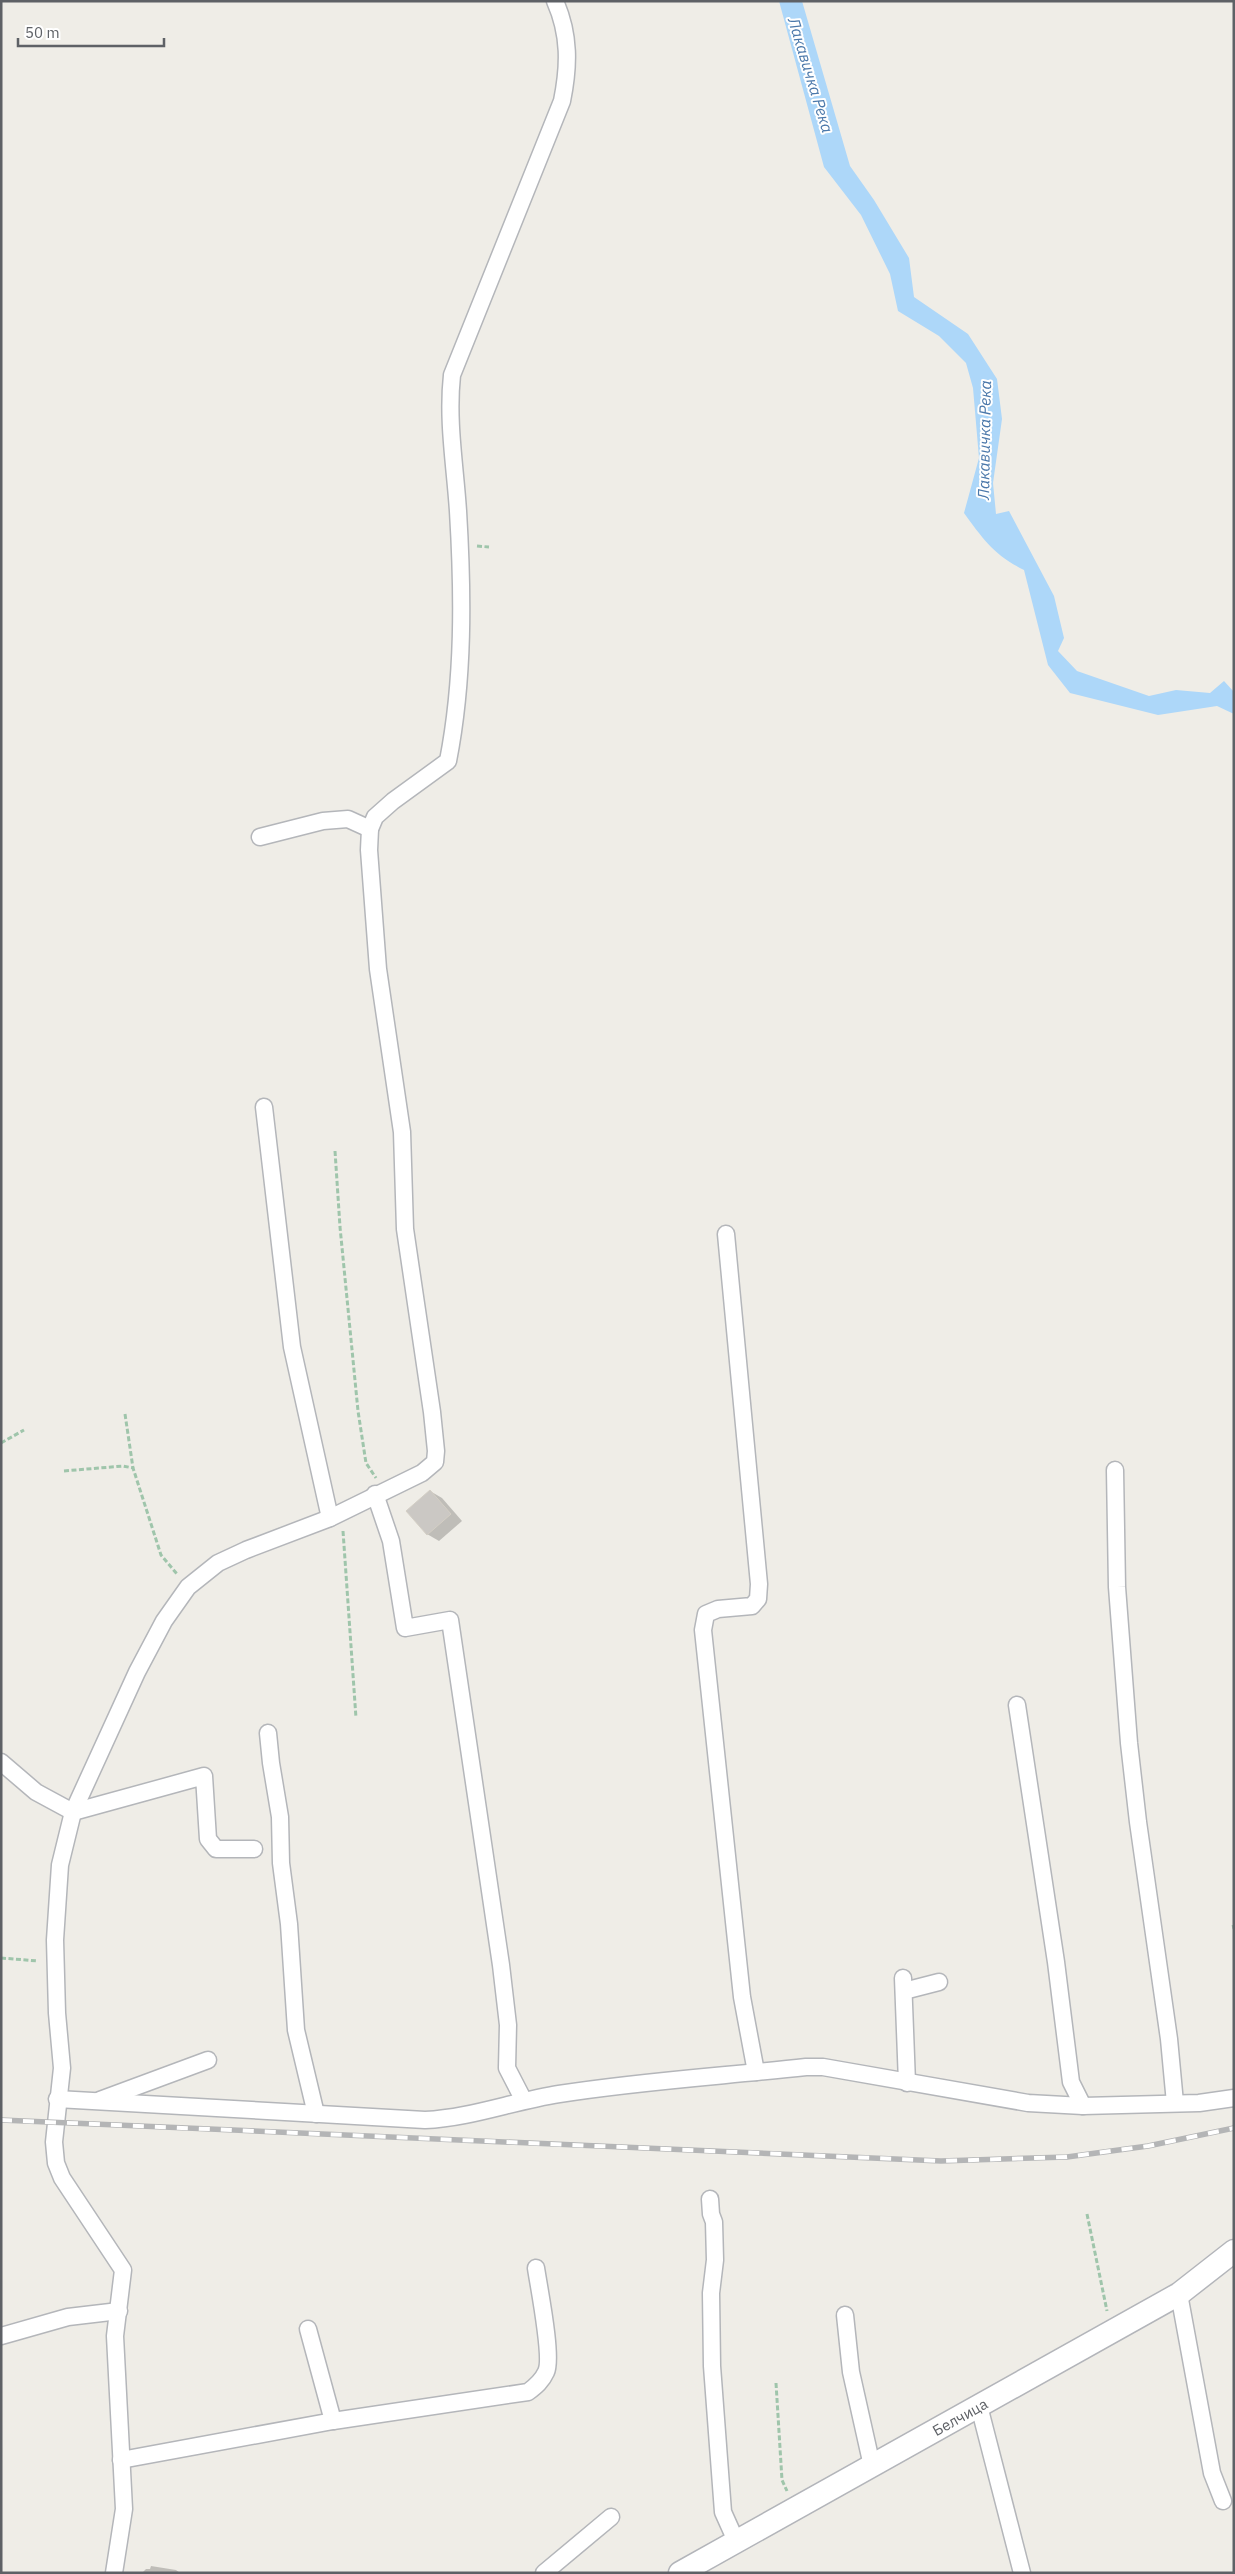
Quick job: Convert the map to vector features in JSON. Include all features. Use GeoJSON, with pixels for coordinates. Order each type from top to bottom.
{"type":"FeatureCollection","features":[{"type":"Feature","properties":{"kind":"main road","name":"Белчица"},"geometry":{"type":"LineString","coordinates":[[680,2573],[1179,2294],[1234,2251]]}},
{"type":"Feature","properties":{"kind":"street"},"geometry":{"type":"LineString","coordinates":[[114,2573],[124,2509],[115,2336],[123,2270],[114,2253],[80,2209],[56,2163],[54,2142],[57,2100],[62,2068],[56,2013],[60,1865],[73,1812],[137,1672],[164,1621],[188,1587],[218,1563],[336,1514],[422,1473],[435,1462],[436,1451],[405,1229],[402,1132],[378,969],[369,876],[370,829],[375,817],[393,800],[448,761],[459,684],[462,626],[458,512],[450,422],[452,375],[562,101],[568,72],[568,43],[562,16],[556,1]]}},
{"type":"Feature","properties":{"kind":"street"},"geometry":{"type":"LineString","coordinates":[[260,837],[323,821],[348,820],[370,829]]}},
{"type":"Feature","properties":{"kind":"street"},"geometry":{"type":"LineString","coordinates":[[264,1107],[292,1347],[336,1514]]}},
{"type":"Feature","properties":{"kind":"street"},"geometry":{"type":"LineString","coordinates":[[726,1234],[759,1584],[758,1598],[752,1606],[718,1609],[706,1614],[702,1630],[742,1997],[756,2072]]}},
{"type":"Feature","properties":{"kind":"street"},"geometry":{"type":"LineString","coordinates":[[1115,1470],[1118,1587],[1129,1743],[1138,1822],[1169,2040],[1175,2103]]}},
{"type":"Feature","properties":{"kind":"street"},"geometry":{"type":"LineString","coordinates":[[380,1492],[391,1541],[405,1628],[450,1620],[501,1965],[508,2025],[507,2068],[523,2099]]}},
{"type":"Feature","properties":{"kind":"street"},"geometry":{"type":"LineString","coordinates":[[1017,1705],[1056,1962],[1071,2082],[1083,2106]]}},
{"type":"Feature","properties":{"kind":"street"},"geometry":{"type":"LineString","coordinates":[[268,1733],[280,1817],[281,1862],[289,1924],[296,2030],[316,2114]]}},
{"type":"Feature","properties":{"kind":"street"},"geometry":{"type":"LineString","coordinates":[[1,1762],[36,1792],[73,1812],[204,1776],[208,1839],[211,1846],[216,1849],[254,1849]]}},
{"type":"Feature","properties":{"kind":"street"},"geometry":{"type":"LineString","coordinates":[[907,2083],[904,1985],[939,1982]]}},
{"type":"Feature","properties":{"kind":"street"},"geometry":{"type":"LineString","coordinates":[[94,2102],[208,2060]]}},
{"type":"Feature","properties":{"kind":"street"},"geometry":{"type":"LineString","coordinates":[[57,2100],[445,2119],[523,2099],[756,2072],[824,2067],[1028,2103],[1083,2106],[1199,2103],[1234,2098]]}},
{"type":"Feature","properties":{"kind":"street"},"geometry":{"type":"LineString","coordinates":[[710,2199],[711,2214],[714,2222],[715,2260],[712,2293],[712,2366],[721,2493],[723,2512],[736,2541]]}},
{"type":"Feature","properties":{"kind":"street"},"geometry":{"type":"LineString","coordinates":[[121,2460],[333,2421],[528,2392],[540,2383],[548,2370],[536,2268]]}},
{"type":"Feature","properties":{"kind":"street"},"geometry":{"type":"LineString","coordinates":[[1179,2294],[1212,2473],[1223,2501]]}},
{"type":"Feature","properties":{"kind":"street"},"geometry":{"type":"LineString","coordinates":[[1,2336],[68,2317],[119,2311]]}},
{"type":"Feature","properties":{"kind":"street"},"geometry":{"type":"LineString","coordinates":[[845,2315],[851,2372],[872,2466]]}},
{"type":"Feature","properties":{"kind":"street"},"geometry":{"type":"LineString","coordinates":[[308,2329],[333,2421]]}},
{"type":"Feature","properties":{"kind":"street"},"geometry":{"type":"LineString","coordinates":[[979,2406],[1022,2573]]}},
{"type":"Feature","properties":{"kind":"street"},"geometry":{"type":"LineString","coordinates":[[544,2573],[611,2517]]}},
{"type":"Feature","properties":{"kind":"path"},"geometry":{"type":"LineString","coordinates":[[335,1151],[340,1227],[358,1411],[366,1463],[380,1492]]}},
{"type":"Feature","properties":{"kind":"path"},"geometry":{"type":"LineString","coordinates":[[125,1414],[133,1468],[161,1555],[188,1587]]}},
{"type":"Feature","properties":{"kind":"path"},"geometry":{"type":"LineString","coordinates":[[1,1443],[24,1430]]}},
{"type":"Feature","properties":{"kind":"path"},"geometry":{"type":"LineString","coordinates":[[64,1471],[123,1466],[133,1468]]}},
{"type":"Feature","properties":{"kind":"path"},"geometry":{"type":"LineString","coordinates":[[336,1514],[356,1718]]}},
{"type":"Feature","properties":{"kind":"path"},"geometry":{"type":"LineString","coordinates":[[1233,1925],[1234,1929]]}},
{"type":"Feature","properties":{"kind":"path"},"geometry":{"type":"LineString","coordinates":[[1,1958],[56,1962]]}},
{"type":"Feature","properties":{"kind":"path"},"geometry":{"type":"LineString","coordinates":[[1087,2214],[1111,2332]]}},
{"type":"Feature","properties":{"kind":"path"},"geometry":{"type":"LineString","coordinates":[[776,2383],[782,2480],[795,2508]]}},
{"type":"Feature","properties":{"kind":"water","name":"Лакавичка Река"},"geometry":{"type":"Polygon","coordinates":[[[779,1],[802,1],[850,166],[874,200],[909,258],[914,297],[968,334],[997,379],[1002,419],[993,483],[996,514],[1009,511],[1054,596],[1064,638],[1058,651],[1077,671],[1149,696],[1176,690],[1210,693],[1224,681],[1234,692],[1234,714],[1217,706],[1158,715],[1070,693],[1048,665],[1024,570],[990,546],[964,513],[979,458],[973,388],[966,363],[939,336],[898,311],[890,274],[861,215],[824,167],[779,1]]]}},
{"type":"Feature","properties":{"kind":"building"},"geometry":{"type":"Polygon","coordinates":[[[430,1490],[451,1514],[427,1535],[406,1511],[430,1490]]]}},
{"type":"Feature","properties":{"kind":"railway"},"geometry":{"type":"LineString","coordinates":[[1,2120],[941,2161],[1067,2157],[1148,2146],[1234,2128]]}}]}
